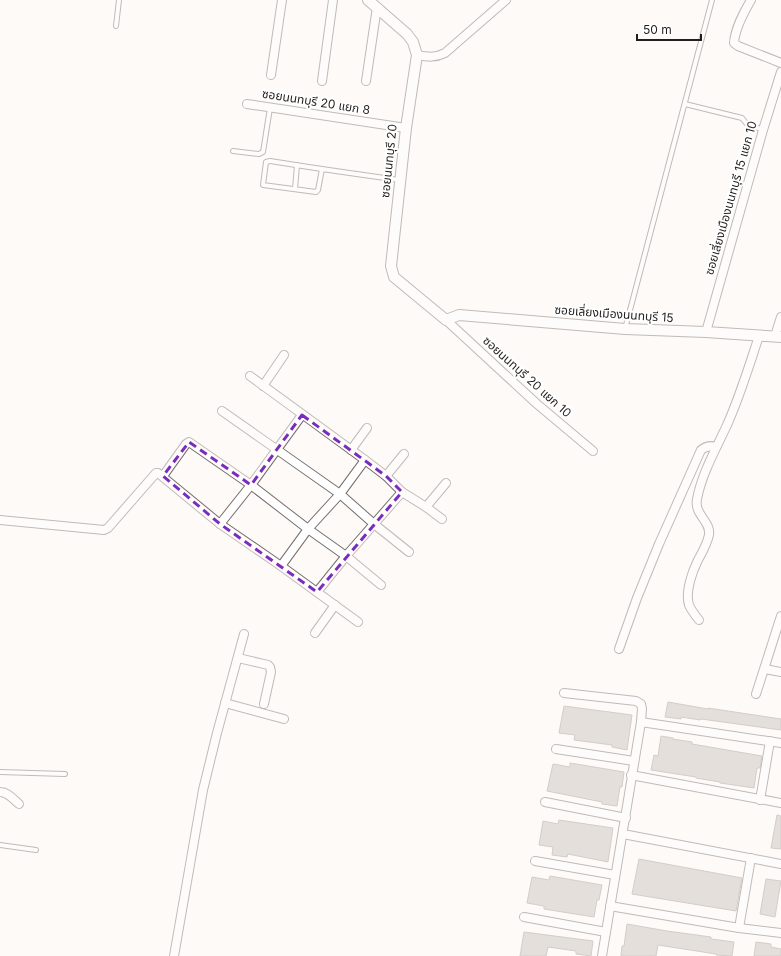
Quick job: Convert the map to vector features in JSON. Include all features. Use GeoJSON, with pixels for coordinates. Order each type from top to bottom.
{"type":"FeatureCollection","features":[{"type":"Feature","properties":{"kind":"street"},"geometry":{"type":"LineString","coordinates":[[271,75],[282,0]]}},
{"type":"Feature","properties":{"kind":"street"},"geometry":{"type":"LineString","coordinates":[[322,81],[333,0]]}},
{"type":"Feature","properties":{"kind":"street"},"geometry":{"type":"LineString","coordinates":[[368,0],[406,34],[413,42],[417,55],[430,58],[440,56],[445,53],[506,0]]}},
{"type":"Feature","properties":{"kind":"street"},"geometry":{"type":"LineString","coordinates":[[751,0],[734,37],[734,43],[781,63]]}},
{"type":"Feature","properties":{"kind":"street"},"geometry":{"type":"LineString","coordinates":[[366,81],[377,7]]}},
{"type":"Feature","properties":{"kind":"street","name":"ซอยนนทบุรี 20"},"geometry":{"type":"LineString","coordinates":[[417,55],[406,128],[391,266],[394,277],[446,320]]}},
{"type":"Feature","properties":{"kind":"street","name":"ซอยเลี่ยงเมืองนนทบุรี 15 แยก 10"},"geometry":{"type":"LineString","coordinates":[[706,332],[763,130],[781,72]]}},
{"type":"Feature","properties":{"kind":"street","name":"ซอยนนทบุรี 20 แยก 8"},"geometry":{"type":"LineString","coordinates":[[247,104],[406,128]]}},
{"type":"Feature","properties":{"kind":"street","name":"ซอยเลี่ยงเมืองนนทบุรี 15"},"geometry":{"type":"LineString","coordinates":[[446,320],[459,315],[625,329],[778,336]]}},
{"type":"Feature","properties":{"kind":"street"},"geometry":{"type":"LineString","coordinates":[[778,336],[781,317]]}},
{"type":"Feature","properties":{"kind":"street","name":"ซอยนนทบุรี 20 แยก 10"},"geometry":{"type":"LineString","coordinates":[[446,320],[537,404],[594,451]]}},
{"type":"Feature","properties":{"kind":"street"},"geometry":{"type":"LineString","coordinates":[[699,620],[692,611],[689,604],[688,595],[695,566],[709,534],[707,525],[698,511],[697,500],[700,488],[716,447],[727,425],[746,375],[759,336]]}},
{"type":"Feature","properties":{"kind":"street"},"geometry":{"type":"LineString","coordinates":[[263,386],[284,355]]}},
{"type":"Feature","properties":{"kind":"street"},"geometry":{"type":"LineString","coordinates":[[250,376],[386,476],[402,492],[442,519]]}},
{"type":"Feature","properties":{"kind":"street"},"geometry":{"type":"LineString","coordinates":[[222,411],[340,494],[409,552]]}},
{"type":"Feature","properties":{"kind":"street"},"geometry":{"type":"LineString","coordinates":[[220,524],[251,485],[302,415]]}},
{"type":"Feature","properties":{"kind":"street"},"geometry":{"type":"LineString","coordinates":[[351,450],[367,428]]}},
{"type":"Feature","properties":{"kind":"street"},"geometry":{"type":"LineString","coordinates":[[162,476],[189,442],[251,485],[346,556],[381,585]]}},
{"type":"Feature","properties":{"kind":"street"},"geometry":{"type":"LineString","coordinates":[[619,649],[658,544],[701,450],[709,446],[716,447]]}},
{"type":"Feature","properties":{"kind":"street"},"geometry":{"type":"LineString","coordinates":[[386,476],[404,454]]}},
{"type":"Feature","properties":{"kind":"street"},"geometry":{"type":"LineString","coordinates":[[281,566],[308,529],[340,494],[365,460]]}},
{"type":"Feature","properties":{"kind":"street"},"geometry":{"type":"LineString","coordinates":[[0,520],[104,530],[108,528],[156,473],[158,473],[220,524],[318,592],[358,622]]}},
{"type":"Feature","properties":{"kind":"street"},"geometry":{"type":"LineString","coordinates":[[426,507],[446,483]]}},
{"type":"Feature","properties":{"kind":"street"},"geometry":{"type":"LineString","coordinates":[[318,592],[346,556],[402,492]]}},
{"type":"Feature","properties":{"kind":"street"},"geometry":{"type":"LineString","coordinates":[[315,633],[335,605]]}},
{"type":"Feature","properties":{"kind":"street"},"geometry":{"type":"LineString","coordinates":[[756,694],[781,616]]}},
{"type":"Feature","properties":{"kind":"street"},"geometry":{"type":"LineString","coordinates":[[174,956],[203,790],[244,634]]}},
{"type":"Feature","properties":{"kind":"street"},"geometry":{"type":"LineString","coordinates":[[238,658],[270,667],[271,672],[264,704]]}},
{"type":"Feature","properties":{"kind":"street"},"geometry":{"type":"LineString","coordinates":[[765,669],[781,672]]}},
{"type":"Feature","properties":{"kind":"street"},"geometry":{"type":"LineString","coordinates":[[564,693],[639,702],[642,707],[626,818],[602,956]]}},
{"type":"Feature","properties":{"kind":"street"},"geometry":{"type":"LineString","coordinates":[[225,703],[284,719]]}},
{"type":"Feature","properties":{"kind":"street"},"geometry":{"type":"LineString","coordinates":[[641,722],[781,743]]}},
{"type":"Feature","properties":{"kind":"street"},"geometry":{"type":"LineString","coordinates":[[760,800],[770,741]]}},
{"type":"Feature","properties":{"kind":"street"},"geometry":{"type":"LineString","coordinates":[[556,749],[634,761]]}},
{"type":"Feature","properties":{"kind":"street"},"geometry":{"type":"LineString","coordinates":[[631,775],[781,803]]}},
{"type":"Feature","properties":{"kind":"street"},"geometry":{"type":"LineString","coordinates":[[0,792],[4,792],[9,795],[19,804]]}},
{"type":"Feature","properties":{"kind":"street"},"geometry":{"type":"LineString","coordinates":[[544,802],[626,818]]}},
{"type":"Feature","properties":{"kind":"street"},"geometry":{"type":"LineString","coordinates":[[623,834],[781,864]]}},
{"type":"Feature","properties":{"kind":"street"},"geometry":{"type":"LineString","coordinates":[[739,928],[751,858]]}},
{"type":"Feature","properties":{"kind":"street"},"geometry":{"type":"LineString","coordinates":[[535,861],[615,876]]}},
{"type":"Feature","properties":{"kind":"street"},"geometry":{"type":"LineString","coordinates":[[610,906],[739,928],[781,933]]}},
{"type":"Feature","properties":{"kind":"street"},"geometry":{"type":"LineString","coordinates":[[524,917],[606,932]]}},
{"type":"Feature","properties":{"kind":"lane"},"geometry":{"type":"LineString","coordinates":[[116,26],[119,0]]}},
{"type":"Feature","properties":{"kind":"lane"},"geometry":{"type":"LineString","coordinates":[[625,329],[712,0]]}},
{"type":"Feature","properties":{"kind":"lane"},"geometry":{"type":"LineString","coordinates":[[685,104],[742,118],[746,123],[763,130]]}},
{"type":"Feature","properties":{"kind":"lane"},"geometry":{"type":"LineString","coordinates":[[233,151],[259,154],[263,152],[270,107]]}},
{"type":"Feature","properties":{"kind":"lane"},"geometry":{"type":"LineString","coordinates":[[322,169],[318,190],[312,192],[265,186],[263,183],[266,162],[270,161],[297,165],[400,181]]}},
{"type":"Feature","properties":{"kind":"lane"},"geometry":{"type":"LineString","coordinates":[[295,189],[297,165]]}},
{"type":"Feature","properties":{"kind":"lane"},"geometry":{"type":"LineString","coordinates":[[0,772],[65,774]]}},
{"type":"Feature","properties":{"kind":"lane"},"geometry":{"type":"LineString","coordinates":[[0,845],[36,850]]}},
{"type":"Feature","properties":{"kind":"highlighted area"},"geometry":{"type":"Polygon","coordinates":[[[302,415],[386,476],[402,492],[317,592],[220,524],[163,476],[189,442],[251,485],[302,415]]]}},
{"type":"Feature","properties":{"kind":"building"},"geometry":{"type":"Polygon","coordinates":[[[668,702],[781,719],[781,730],[701,719],[665,717],[668,702]]]}},
{"type":"Feature","properties":{"kind":"building"},"geometry":{"type":"Polygon","coordinates":[[[564,706],[632,715],[627,750],[612,747],[612,745],[574,740],[575,735],[559,733],[564,706]]]}},
{"type":"Feature","properties":{"kind":"building"},"geometry":{"type":"Polygon","coordinates":[[[661,736],[692,742],[692,744],[762,756],[760,768],[757,768],[754,788],[651,770],[654,755],[658,756],[661,736]]]}},
{"type":"Feature","properties":{"kind":"building"},"geometry":{"type":"Polygon","coordinates":[[[570,763],[624,772],[617,806],[547,791],[553,764],[570,767],[570,763]]]}},
{"type":"Feature","properties":{"kind":"building"},"geometry":{"type":"Polygon","coordinates":[[[777,815],[781,816],[781,849],[771,848],[777,815]]]}},
{"type":"Feature","properties":{"kind":"building"},"geometry":{"type":"Polygon","coordinates":[[[559,820],[613,828],[608,862],[568,854],[567,857],[552,855],[553,847],[539,845],[543,821],[558,824],[559,820]]]}},
{"type":"Feature","properties":{"kind":"building"},"geometry":{"type":"Polygon","coordinates":[[[639,859],[742,878],[736,911],[632,894],[639,859]]]}},
{"type":"Feature","properties":{"kind":"building"},"geometry":{"type":"Polygon","coordinates":[[[550,876],[602,885],[599,900],[597,900],[594,917],[544,909],[544,906],[527,903],[532,877],[549,880],[550,876]]]}},
{"type":"Feature","properties":{"kind":"building"},"geometry":{"type":"Polygon","coordinates":[[[766,879],[781,881],[775,917],[760,914],[766,879]]]}},
{"type":"Feature","properties":{"kind":"building"},"geometry":{"type":"Polygon","coordinates":[[[627,924],[734,942],[732,956],[716,955],[658,945],[656,956],[621,956],[627,924]]]}},
{"type":"Feature","properties":{"kind":"building"},"geometry":{"type":"Polygon","coordinates":[[[524,932],[593,941],[591,956],[576,954],[576,951],[548,947],[546,956],[520,956],[524,932]]]}},
{"type":"Feature","properties":{"kind":"building"},"geometry":{"type":"Polygon","coordinates":[[[756,942],[771,944],[771,947],[781,949],[781,956],[754,956],[756,942]]]}}]}
